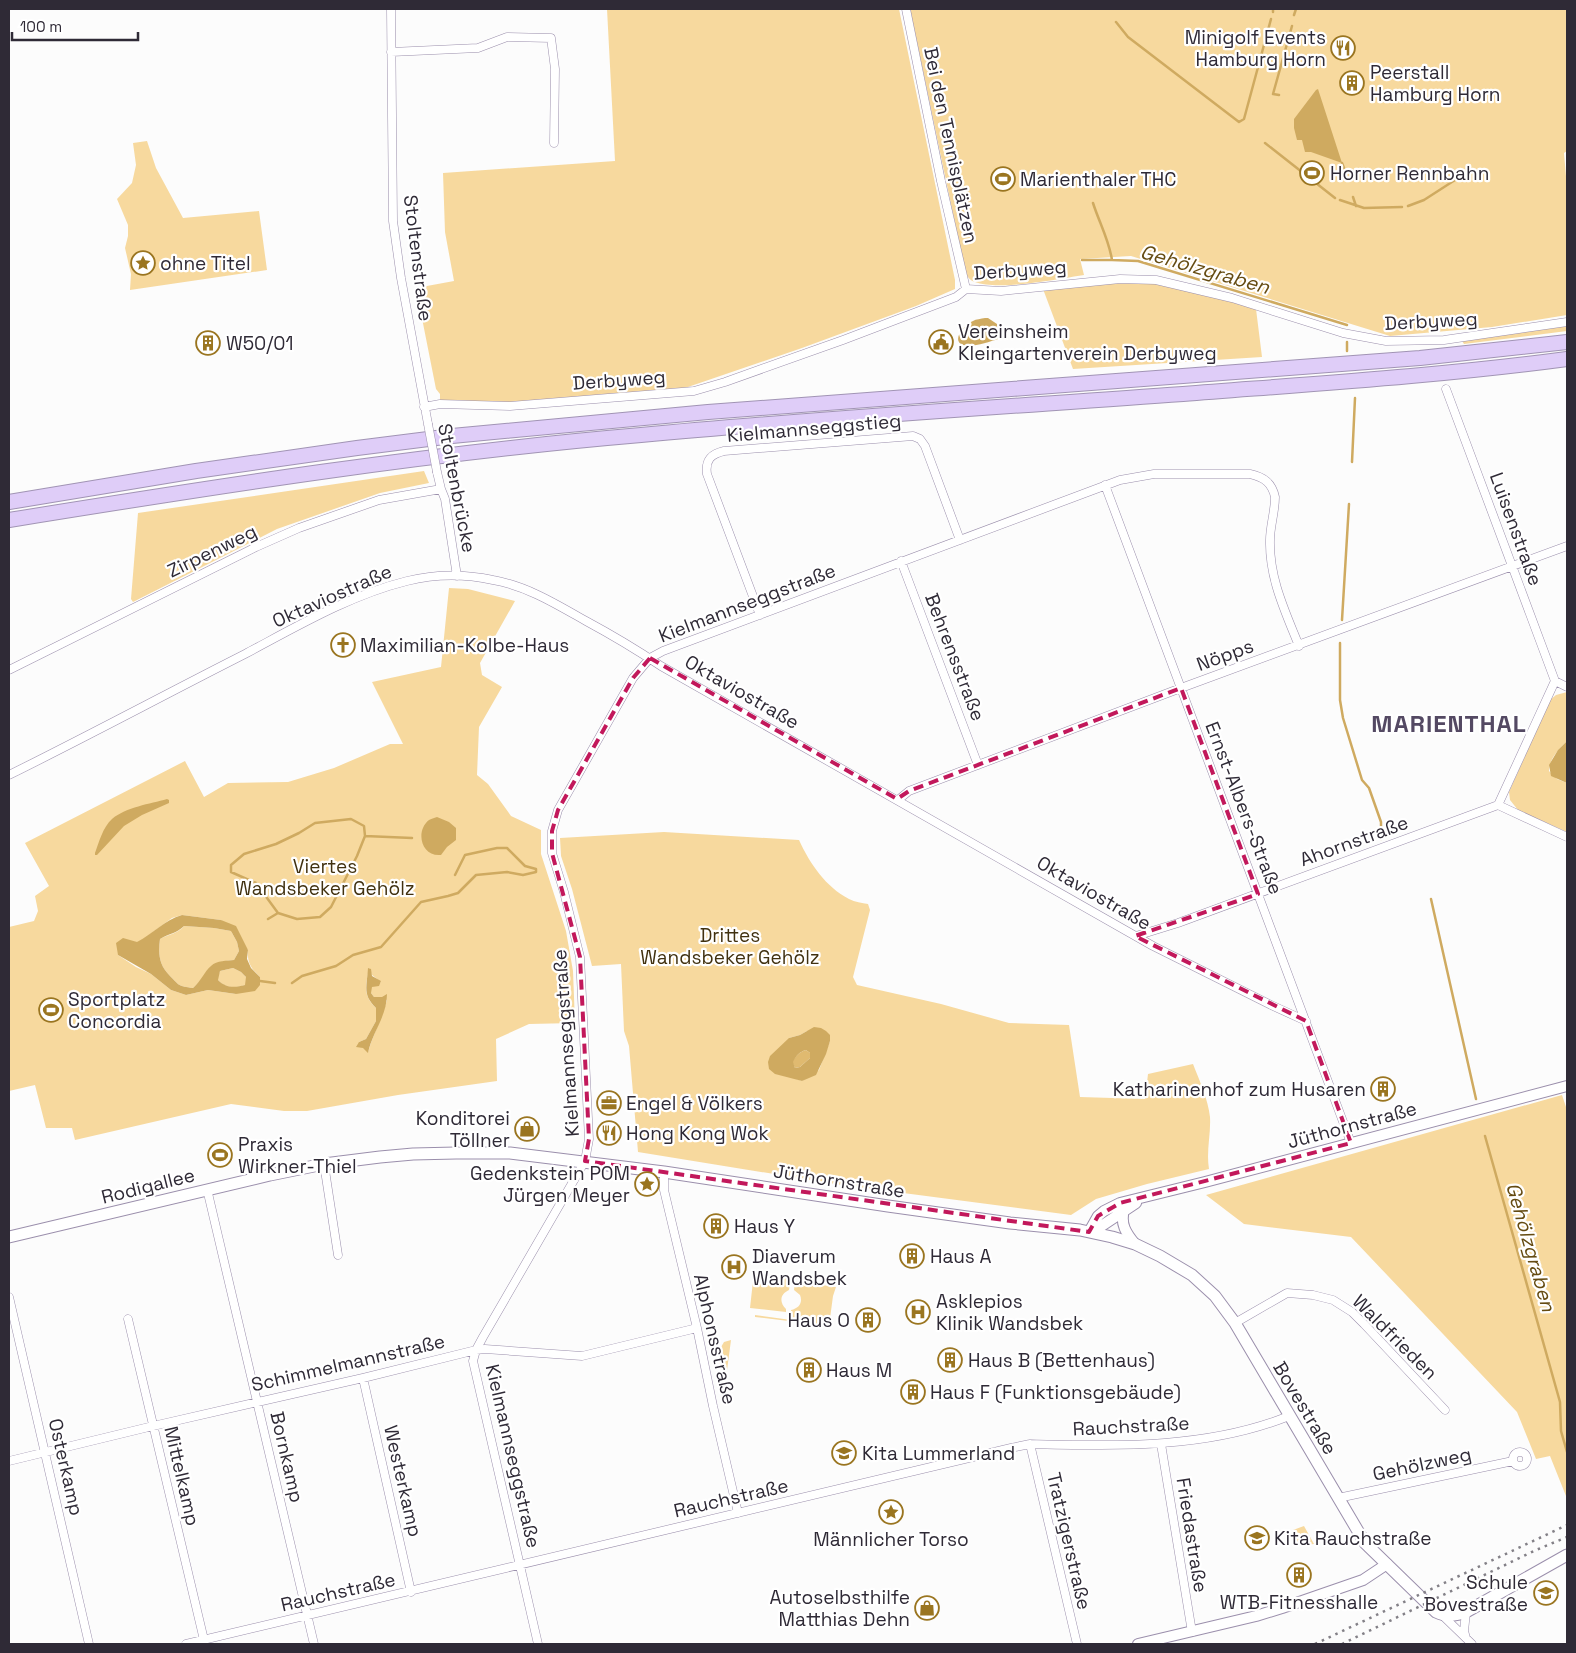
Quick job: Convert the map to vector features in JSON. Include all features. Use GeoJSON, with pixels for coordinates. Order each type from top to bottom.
{"type":"FeatureCollection","features":[{"type":"Feature","properties":{"kind":"highway"},"geometry":{"type":"LineString","coordinates":[[9,502],[196,471],[461,435],[708,412],[1420,358],[1567,342]]}},
{"type":"Feature","properties":{"kind":"highway"},"geometry":{"type":"LineString","coordinates":[[9,520],[190,490],[358,466],[522,446],[893,414],[1357,381],[1567,359]]}},
{"type":"Feature","properties":{"kind":"main road","name":"Rodigallee"},"geometry":{"type":"LineString","coordinates":[[9,1236],[207,1189],[324,1164],[380,1157],[456,1153],[510,1154],[585,1161]]}},
{"type":"Feature","properties":{"kind":"main road","name":"Jüthornstraße"},"geometry":{"type":"LineString","coordinates":[[585,1161],[897,1207],[1089,1232]]}},
{"type":"Feature","properties":{"kind":"main road","name":"Bovestraße"},"geometry":{"type":"LineString","coordinates":[[1089,1232],[1135,1244],[1160,1256],[1192,1275],[1215,1296],[1235,1323],[1365,1543],[1436,1612],[1441,1614]]}},
{"type":"Feature","properties":{"kind":"main road"},"geometry":{"type":"LineString","coordinates":[[1441,1614],[1456,1615],[1466,1612],[1567,1555]]}},
{"type":"Feature","properties":{"kind":"street","name":"Stoltenstraße"},"geometry":{"type":"LineString","coordinates":[[392,9],[393,221],[400,278],[424,407]]}},
{"type":"Feature","properties":{"kind":"street","name":"Bei den Tennisplätzen"},"geometry":{"type":"LineString","coordinates":[[906,9],[940,178],[966,289]]}},
{"type":"Feature","properties":{"kind":"street"},"geometry":{"type":"LineString","coordinates":[[391,52],[478,48],[507,37],[551,38],[555,69],[554,143]]}},
{"type":"Feature","properties":{"kind":"street","name":"Derbyweg"},"geometry":{"type":"LineString","coordinates":[[424,407],[440,404],[510,406],[694,390],[725,382],[852,337],[956,297],[966,289],[1001,291],[1072,283],[1139,279],[1171,283],[1232,298],[1343,333],[1386,340],[1444,340],[1567,322]]}},
{"type":"Feature","properties":{"kind":"street","name":"Luisenstraße"},"geometry":{"type":"LineString","coordinates":[[1446,389],[1556,681]]}},
{"type":"Feature","properties":{"kind":"street","name":"Stoltenbrücke"},"geometry":{"type":"LineString","coordinates":[[424,407],[440,489],[444,499],[457,576]]}},
{"type":"Feature","properties":{"kind":"street","name":"Kielmannseggstieg"},"geometry":{"type":"LineString","coordinates":[[760,615],[707,474],[706,467],[708,461],[717,453],[913,436],[920,439],[925,446],[960,540]]}},
{"type":"Feature","properties":{"kind":"street","name":"Kielmannseggstraße"},"geometry":{"type":"LineString","coordinates":[[538,1644],[474,1361],[476,1350],[585,1161],[589,1139],[580,957],[564,892],[552,854],[552,831],[558,810],[633,678],[650,658],[663,651],[1105,485],[1127,478],[1154,474],[1257,475],[1269,483],[1276,497],[1270,539],[1270,556],[1274,582],[1299,646]]}},
{"type":"Feature","properties":{"kind":"street","name":"Ernst-Albers-Straße"},"geometry":{"type":"LineString","coordinates":[[1105,485],[1351,1144]]}},
{"type":"Feature","properties":{"kind":"street","name":"Zirpenweg"},"geometry":{"type":"LineString","coordinates":[[9,670],[240,555],[299,528],[379,500],[440,489]]}},
{"type":"Feature","properties":{"kind":"street","name":"Nöpps"},"geometry":{"type":"LineString","coordinates":[[898,800],[909,791],[1181,688],[1567,546]]}},
{"type":"Feature","properties":{"kind":"street","name":"Behrensstraße"},"geometry":{"type":"LineString","coordinates":[[901,561],[978,765]]}},
{"type":"Feature","properties":{"kind":"street","name":"Oktaviostraße"},"geometry":{"type":"LineString","coordinates":[[9,775],[329,610],[385,587],[407,581],[440,576],[491,579],[524,588],[558,604],[1136,936],[1262,1001],[1306,1021]]}},
{"type":"Feature","properties":{"kind":"street"},"geometry":{"type":"LineString","coordinates":[[1567,687],[1556,681],[1498,805],[1567,837]]}},
{"type":"Feature","properties":{"kind":"street","name":"Ahornstraße"},"geometry":{"type":"LineString","coordinates":[[1136,936],[1178,923],[1498,805]]}},
{"type":"Feature","properties":{"kind":"street","name":"Jüthornstraße"},"geometry":{"type":"LineString","coordinates":[[1089,1232],[1096,1219],[1104,1211],[1120,1203],[1146,1198],[1567,1086]]}},
{"type":"Feature","properties":{"kind":"street"},"geometry":{"type":"LineString","coordinates":[[324,1164],[338,1255]]}},
{"type":"Feature","properties":{"kind":"street","name":"Alphonsstraße"},"geometry":{"type":"LineString","coordinates":[[664,1172],[664,1190],[738,1513]]}},
{"type":"Feature","properties":{"kind":"street","name":"Bornkamp"},"geometry":{"type":"LineString","coordinates":[[207,1189],[314,1644]]}},
{"type":"Feature","properties":{"kind":"street","name":"Jüthornstraße"},"geometry":{"type":"LineString","coordinates":[[1089,1232],[1146,1198]]}},
{"type":"Feature","properties":{"kind":"street"},"geometry":{"type":"LineString","coordinates":[[1124,1210],[1122,1219],[1124,1228],[1135,1244]]}},
{"type":"Feature","properties":{"kind":"street","name":"Waldfrieden"},"geometry":{"type":"LineString","coordinates":[[1235,1323],[1287,1293],[1312,1295],[1333,1300],[1352,1312],[1445,1410]]}},
{"type":"Feature","properties":{"kind":"street","name":"Osterkamp"},"geometry":{"type":"LineString","coordinates":[[9,1297],[89,1644]]}},
{"type":"Feature","properties":{"kind":"street","name":"Mittelkamp"},"geometry":{"type":"LineString","coordinates":[[128,1319],[204,1640]]}},
{"type":"Feature","properties":{"kind":"street","name":"Schimmelmannstraße"},"geometry":{"type":"LineString","coordinates":[[9,1462],[476,1350],[486,1349],[582,1356],[697,1328]]}},
{"type":"Feature","properties":{"kind":"street","name":"Westerkamp"},"geometry":{"type":"LineString","coordinates":[[363,1378],[411,1592]]}},
{"type":"Feature","properties":{"kind":"street","name":"Rauchstraße"},"geometry":{"type":"LineString","coordinates":[[186,1644],[1030,1444],[1161,1444],[1210,1437],[1289,1416]]}},
{"type":"Feature","properties":{"kind":"street","name":"Tratzigerstraße"},"geometry":{"type":"LineString","coordinates":[[1030,1444],[1077,1644]]}},
{"type":"Feature","properties":{"kind":"street","name":"Friedastraße"},"geometry":{"type":"LineString","coordinates":[[1161,1444],[1192,1632]]}},
{"type":"Feature","properties":{"kind":"street","name":"Gehölzweg"},"geometry":{"type":"LineString","coordinates":[[1338,1498],[1513,1460]]}},
{"type":"Feature","properties":{"kind":"street"},"geometry":{"type":"LineString","coordinates":[[1138,1644],[1256,1616],[1354,1584],[1387,1564]]}},
{"type":"Feature","properties":{"kind":"street","name":"Bovestraße"},"geometry":{"type":"LineString","coordinates":[[1466,1612],[1464,1631],[1469,1641]]}},
{"type":"Feature","properties":{"kind":"street","name":"Bovestraße"},"geometry":{"type":"LineString","coordinates":[[1441,1614],[1469,1641]]}},
{"type":"Feature","properties":{"kind":"highlighted area"},"geometry":{"type":"Polygon","coordinates":[[[650,658],[897,799],[909,791],[1181,688],[1258,894],[1135,936],[1306,1021],[1351,1143],[1120,1203],[1098,1216],[1089,1232],[585,1161],[589,1139],[580,957],[552,853],[552,831],[558,810],[633,678],[650,658]]]}},
{"type":"Feature","properties":{"kind":"green space"},"geometry":{"type":"Polygon","coordinates":[[[607,9],[899,9],[955,280],[955,289],[916,306],[802,348],[685,388],[508,403],[440,400],[440,394],[436,389],[416,288],[454,281],[445,232],[443,173],[615,161],[607,9]]]}},
{"type":"Feature","properties":{"kind":"green space","name":"Horner Rennbahn"},"geometry":{"type":"Polygon","coordinates":[[[910,9],[1567,9],[1567,151],[1564,153],[1567,188],[1567,315],[1492,327],[1390,336],[1131,256],[1080,259],[1084,275],[1059,279],[1013,285],[985,284],[973,281],[965,271],[910,9]]]}},
{"type":"Feature","properties":{"kind":"green space"},"geometry":{"type":"Polygon","coordinates":[[[147,141],[156,168],[183,218],[259,211],[267,270],[130,290],[131,274],[125,248],[128,225],[117,199],[132,183],[136,165],[133,143],[147,141]]]}},
{"type":"Feature","properties":{"kind":"green space"},"geometry":{"type":"Polygon","coordinates":[[[1120,282],[1163,284],[1210,295],[1256,309],[1262,357],[1073,369],[1043,289],[1120,282]]]}},
{"type":"Feature","properties":{"kind":"green space"},"geometry":{"type":"Polygon","coordinates":[[[1567,325],[1567,331],[1464,344],[1462,341],[1567,325]]]}},
{"type":"Feature","properties":{"kind":"green space"},"geometry":{"type":"Polygon","coordinates":[[[424,471],[429,483],[380,493],[277,529],[133,602],[131,599],[138,513],[424,471]]]}},
{"type":"Feature","properties":{"kind":"green space","name":"Viertes Wandsbeker Gehölz"},"geometry":{"type":"Polygon","coordinates":[[[449,588],[468,589],[515,601],[480,663],[482,675],[502,687],[479,727],[477,775],[488,784],[511,816],[541,830],[541,854],[566,931],[573,971],[575,1023],[529,1024],[496,1039],[497,1081],[398,1095],[307,1111],[284,1111],[231,1104],[75,1140],[72,1128],[46,1128],[35,1085],[9,1091],[9,927],[34,921],[38,911],[35,896],[49,886],[25,843],[185,761],[204,797],[228,783],[288,782],[334,768],[390,744],[403,744],[372,682],[441,667],[449,588]],[[182,915],[172,918],[118,955],[151,974],[171,990],[186,995],[208,990],[236,994],[260,977],[250,965],[248,950],[221,920],[182,915]],[[369,968],[366,989],[369,999],[376,1008],[376,1021],[366,1039],[359,1042],[368,1052],[387,1000],[382,997],[374,997],[371,993],[371,987],[381,982],[372,975],[369,968]]]}},
{"type":"Feature","properties":{"kind":"green space"},"geometry":{"type":"Polygon","coordinates":[[[1567,692],[1567,741],[1553,758],[1549,771],[1557,779],[1567,783],[1567,832],[1518,810],[1510,800],[1509,792],[1550,700],[1556,695],[1567,692]]]}},
{"type":"Feature","properties":{"kind":"green space","name":"Drittes Wandsbeker Gehölz"},"geometry":{"type":"Polygon","coordinates":[[[664,832],[799,840],[819,874],[833,888],[849,899],[868,904],[870,910],[853,977],[857,985],[941,1004],[1009,1023],[1069,1025],[1080,1097],[1145,1099],[1148,1074],[1193,1064],[1209,1110],[1209,1169],[1096,1199],[1071,1215],[842,1185],[638,1152],[629,1046],[624,1031],[621,964],[592,966],[572,889],[561,856],[560,838],[664,832]],[[807,1031],[789,1038],[791,1077],[802,1081],[819,1070],[830,1041],[807,1031]]]}},
{"type":"Feature","properties":{"kind":"green space"},"geometry":{"type":"Polygon","coordinates":[[[184,926],[231,931],[239,951],[234,960],[224,961],[213,966],[193,988],[180,985],[166,972],[159,954],[160,939],[184,926]]]}},
{"type":"Feature","properties":{"kind":"green space"},"geometry":{"type":"Polygon","coordinates":[[[233,968],[246,977],[246,985],[230,987],[217,979],[220,971],[233,968]]]}},
{"type":"Feature","properties":{"kind":"green space"},"geometry":{"type":"Polygon","coordinates":[[[1562,1095],[1567,1110],[1566,1496],[1550,1456],[1536,1459],[1517,1412],[1351,1237],[1244,1224],[1206,1195],[1562,1095]]]}},
{"type":"Feature","properties":{"kind":"green space"},"geometry":{"type":"Polygon","coordinates":[[[754,1272],[791,1277],[789,1290],[782,1296],[782,1304],[786,1312],[750,1308],[754,1272]]]}},
{"type":"Feature","properties":{"kind":"green space"},"geometry":{"type":"Polygon","coordinates":[[[795,1281],[836,1287],[829,1326],[755,1317],[755,1315],[791,1320],[791,1310],[801,1303],[800,1295],[794,1290],[795,1281]]]}},
{"type":"Feature","properties":{"kind":"green space"},"geometry":{"type":"Polygon","coordinates":[[[731,1340],[726,1378],[721,1370],[719,1355],[724,1342],[731,1340]]]}},
{"type":"Feature","properties":{"kind":"green space"},"geometry":{"type":"Polygon","coordinates":[[[1304,1526],[1314,1544],[1296,1546],[1293,1530],[1304,1526]]]}},
{"type":"Feature","properties":{"kind":"shaded area"},"geometry":{"type":"Polygon","coordinates":[[[1318,89],[1342,163],[1311,152],[1305,152],[1302,140],[1297,140],[1294,119],[1318,89]]]}},
{"type":"Feature","properties":{"kind":"shaded area"},"geometry":{"type":"Polygon","coordinates":[[[985,318],[997,324],[998,339],[971,346],[959,343],[960,332],[967,325],[974,320],[985,318]]]}},
{"type":"Feature","properties":{"kind":"shaded area"},"geometry":{"type":"Polygon","coordinates":[[[1567,741],[1567,783],[1551,776],[1549,765],[1558,750],[1567,741]]]}},
{"type":"Feature","properties":{"kind":"shaded area"},"geometry":{"type":"Polygon","coordinates":[[[167,799],[169,803],[142,815],[124,826],[95,855],[104,830],[112,819],[131,809],[167,799]]]}},
{"type":"Feature","properties":{"kind":"shaded area"},"geometry":{"type":"Polygon","coordinates":[[[437,817],[449,822],[456,828],[456,840],[441,855],[434,855],[429,852],[422,842],[421,836],[422,830],[429,820],[437,817]]]}},
{"type":"Feature","properties":{"kind":"shaded area"},"geometry":{"type":"Polygon","coordinates":[[[182,915],[221,920],[236,926],[248,950],[247,959],[251,968],[260,977],[260,985],[255,991],[236,994],[208,990],[186,995],[171,990],[151,974],[118,955],[116,943],[123,938],[137,942],[182,915]],[[184,926],[178,931],[160,939],[159,954],[166,972],[176,982],[182,986],[193,988],[213,964],[234,960],[239,951],[231,931],[184,926]],[[233,968],[220,971],[218,980],[230,987],[245,985],[246,977],[233,968]]]}},
{"type":"Feature","properties":{"kind":"shaded area"},"geometry":{"type":"Polygon","coordinates":[[[368,968],[371,969],[372,976],[381,981],[379,986],[372,987],[371,993],[374,997],[382,997],[387,994],[385,1010],[368,1053],[363,1048],[356,1047],[359,1042],[366,1039],[376,1021],[376,1008],[369,999],[366,990],[368,968]]]}},
{"type":"Feature","properties":{"kind":"shaded area"},"geometry":{"type":"Polygon","coordinates":[[[814,1027],[821,1028],[830,1035],[826,1054],[816,1075],[802,1081],[775,1074],[769,1069],[768,1062],[770,1056],[789,1038],[800,1035],[814,1027]],[[806,1050],[798,1054],[793,1062],[795,1068],[800,1067],[810,1058],[810,1053],[806,1050]]]}},
{"type":"Feature","properties":{"kind":"shaded area"},"geometry":{"type":"Polygon","coordinates":[[[806,1050],[810,1053],[810,1058],[800,1067],[795,1068],[792,1062],[798,1054],[806,1050]]]}},
{"type":"Feature","properties":{"kind":"waterway"},"geometry":{"type":"LineString","coordinates":[[1294,15],[1296,9]]}},
{"type":"Feature","properties":{"kind":"waterway"},"geometry":{"type":"LineString","coordinates":[[1116,22],[1128,37],[1239,122],[1244,119],[1271,19]]}},
{"type":"Feature","properties":{"kind":"waterway"},"geometry":{"type":"LineString","coordinates":[[1279,95],[1273,94],[1292,26]]}},
{"type":"Feature","properties":{"kind":"waterway"},"geometry":{"type":"LineString","coordinates":[[1265,143],[1335,198]]}},
{"type":"Feature","properties":{"kind":"waterway"},"geometry":{"type":"LineString","coordinates":[[1342,163],[1344,168]]}},
{"type":"Feature","properties":{"kind":"waterway"},"geometry":{"type":"LineString","coordinates":[[1408,206],[1424,200],[1455,180]]}},
{"type":"Feature","properties":{"kind":"waterway"},"geometry":{"type":"LineString","coordinates":[[1353,197],[1356,206]]}},
{"type":"Feature","properties":{"kind":"waterway"},"geometry":{"type":"LineString","coordinates":[[1340,200],[1364,208],[1402,207]]}},
{"type":"Feature","properties":{"kind":"waterway","name":"Gehölzgraben"},"geometry":{"type":"LineString","coordinates":[[1093,203],[1112,260],[1138,261],[1347,325]]}},
{"type":"Feature","properties":{"kind":"waterway"},"geometry":{"type":"LineString","coordinates":[[1082,260],[1112,260]]}},
{"type":"Feature","properties":{"kind":"waterway","name":"Gehölzgraben"},"geometry":{"type":"LineString","coordinates":[[1347,342],[1347,351]]}},
{"type":"Feature","properties":{"kind":"waterway","name":"Gehölzgraben"},"geometry":{"type":"LineString","coordinates":[[1352,462],[1355,398]]}},
{"type":"Feature","properties":{"kind":"waterway","name":"Gehölzgraben"},"geometry":{"type":"LineString","coordinates":[[1342,620],[1349,504]]}},
{"type":"Feature","properties":{"kind":"waterway","name":"Gehölzgraben"},"geometry":{"type":"LineString","coordinates":[[1340,643],[1340,700],[1343,718],[1362,780],[1369,788],[1381,822],[1381,839]]}},
{"type":"Feature","properties":{"kind":"waterway"},"geometry":{"type":"LineString","coordinates":[[351,819],[364,826],[365,836],[331,907],[320,917],[297,919],[278,913],[256,883],[231,872],[231,865],[244,854],[276,844],[315,823],[351,819]]}},
{"type":"Feature","properties":{"kind":"waterway"},"geometry":{"type":"LineString","coordinates":[[365,836],[412,838]]}},
{"type":"Feature","properties":{"kind":"waterway"},"geometry":{"type":"LineString","coordinates":[[292,983],[302,976],[336,966],[353,955],[381,947],[421,902],[458,893],[476,875],[507,872],[523,875],[536,872],[536,869],[525,866],[507,848],[497,848],[465,855],[455,875]]}},
{"type":"Feature","properties":{"kind":"waterway","name":"Gehölzgraben"},"geometry":{"type":"LineString","coordinates":[[1431,899],[1476,1099]]}},
{"type":"Feature","properties":{"kind":"waterway"},"geometry":{"type":"LineString","coordinates":[[268,919],[278,913]]}},
{"type":"Feature","properties":{"kind":"waterway"},"geometry":{"type":"LineString","coordinates":[[260,981],[275,983]]}},
{"type":"Feature","properties":{"kind":"waterway","name":"Gehölzgraben"},"geometry":{"type":"LineString","coordinates":[[1485,1136],[1560,1402],[1561,1431],[1567,1452]]}},
{"type":"Feature","properties":{"kind":"railway"},"geometry":{"type":"LineString","coordinates":[[1315,1644],[1567,1525]]}},
{"type":"Feature","properties":{"kind":"railway"},"geometry":{"type":"LineString","coordinates":[[1342,1644],[1536,1550],[1567,1537]]}},
{"type":"Feature","properties":{"kind":"place","name":"Minigolf Events Hamburg Horn"},"geometry":{"type":"Point","coordinates":[1343,48]}},
{"type":"Feature","properties":{"kind":"place","name":"Peerstall Hamburg Horn"},"geometry":{"type":"Point","coordinates":[1352,83]}},
{"type":"Feature","properties":{"kind":"place","name":"Horner Rennbahn"},"geometry":{"type":"Point","coordinates":[1312,173]}},
{"type":"Feature","properties":{"kind":"place","name":"Marienthaler THC"},"geometry":{"type":"Point","coordinates":[1003,179]}},
{"type":"Feature","properties":{"kind":"place","name":"ohne Titel"},"geometry":{"type":"Point","coordinates":[143,263]}},
{"type":"Feature","properties":{"kind":"place","name":"Vereinsheim Kleingartenverein Derbyweg"},"geometry":{"type":"Point","coordinates":[941,342]}},
{"type":"Feature","properties":{"kind":"place","name":"W50/01"},"geometry":{"type":"Point","coordinates":[208,343]}},
{"type":"Feature","properties":{"kind":"place","name":"Maximilian-Kolbe-Haus"},"geometry":{"type":"Point","coordinates":[343,645]}},
{"type":"Feature","properties":{"kind":"place","name":"Sportplatz Concordia"},"geometry":{"type":"Point","coordinates":[51,1010]}},
{"type":"Feature","properties":{"kind":"place","name":"Katharinenhof zum Husaren"},"geometry":{"type":"Point","coordinates":[1383,1089]}},
{"type":"Feature","properties":{"kind":"place","name":"Engel & Völkers"},"geometry":{"type":"Point","coordinates":[609,1103]}},
{"type":"Feature","properties":{"kind":"place","name":"Konditorei Töllner"},"geometry":{"type":"Point","coordinates":[527,1129]}},
{"type":"Feature","properties":{"kind":"place","name":"Hong Kong Wok"},"geometry":{"type":"Point","coordinates":[609,1133]}},
{"type":"Feature","properties":{"kind":"place","name":"Praxis Wirkner-Thiel"},"geometry":{"type":"Point","coordinates":[220,1155]}},
{"type":"Feature","properties":{"kind":"place","name":"Gedenkstein POM Jürgen Meyer"},"geometry":{"type":"Point","coordinates":[647,1184]}},
{"type":"Feature","properties":{"kind":"place","name":"Haus Y"},"geometry":{"type":"Point","coordinates":[716,1226]}},
{"type":"Feature","properties":{"kind":"place","name":"Haus A"},"geometry":{"type":"Point","coordinates":[912,1256]}},
{"type":"Feature","properties":{"kind":"place","name":"Diaverum Wandsbek"},"geometry":{"type":"Point","coordinates":[734,1267]}},
{"type":"Feature","properties":{"kind":"place","name":"Asklepios Klinik Wandsbek"},"geometry":{"type":"Point","coordinates":[918,1312]}},
{"type":"Feature","properties":{"kind":"place","name":"Haus O"},"geometry":{"type":"Point","coordinates":[868,1320]}},
{"type":"Feature","properties":{"kind":"place","name":"Haus B (Bettenhaus)"},"geometry":{"type":"Point","coordinates":[950,1360]}},
{"type":"Feature","properties":{"kind":"place","name":"Haus M"},"geometry":{"type":"Point","coordinates":[809,1370]}},
{"type":"Feature","properties":{"kind":"place","name":"Haus F (Funktionsgebäude)"},"geometry":{"type":"Point","coordinates":[913,1392]}},
{"type":"Feature","properties":{"kind":"place","name":"Kita Lummerland"},"geometry":{"type":"Point","coordinates":[844,1453]}},
{"type":"Feature","properties":{"kind":"place","name":"Männlicher Torso"},"geometry":{"type":"Point","coordinates":[891,1512]}},
{"type":"Feature","properties":{"kind":"place","name":"Kita Rauchstraße"},"geometry":{"type":"Point","coordinates":[1257,1538]}},
{"type":"Feature","properties":{"kind":"place","name":"WTB-Fitnesshalle"},"geometry":{"type":"Point","coordinates":[1299,1575]}},
{"type":"Feature","properties":{"kind":"place","name":"Schule Bovestraße"},"geometry":{"type":"Point","coordinates":[1546,1593]}},
{"type":"Feature","properties":{"kind":"place","name":"Autoselbsthilfe Matthias Dehn"},"geometry":{"type":"Point","coordinates":[927,1608]}},
{"type":"Feature","properties":{"kind":"district","name":"MARIENTHAL"},"geometry":{"type":"Point","coordinates":[1449,723]}}]}
